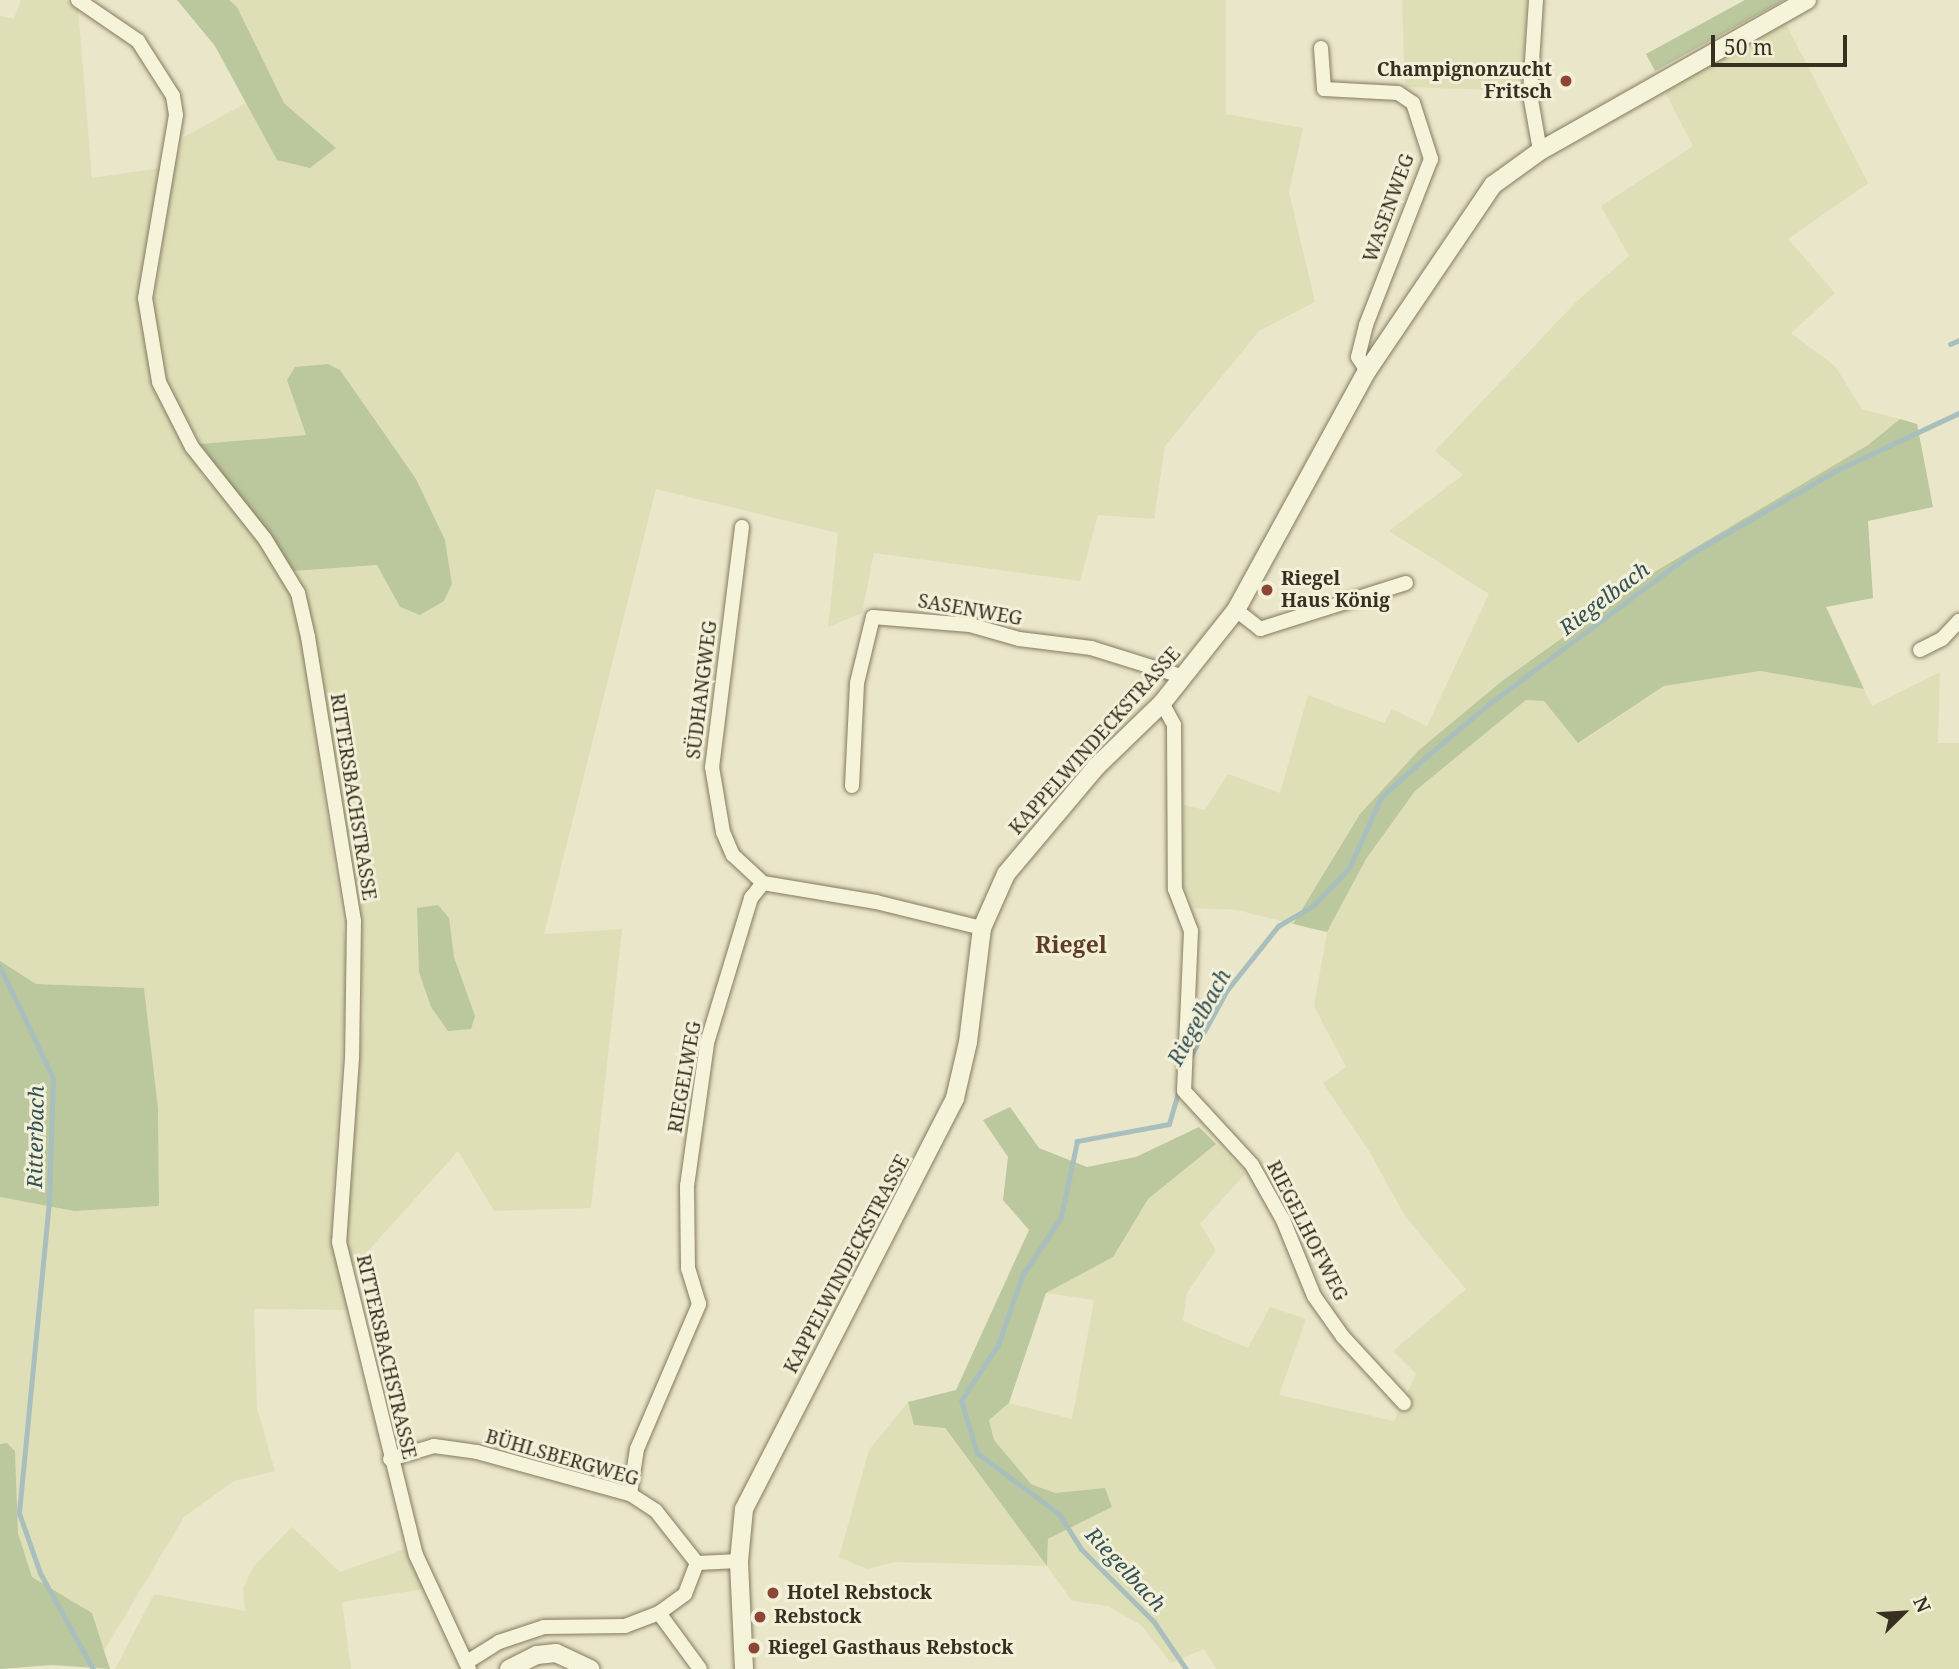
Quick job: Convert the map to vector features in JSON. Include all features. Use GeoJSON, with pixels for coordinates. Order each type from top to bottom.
{"type":"FeatureCollection","features":[{"type":"Feature","properties":{"kind":"street","name":"RITTERSBACHSTRASSE"},"geometry":{"type":"LineString","coordinates":[[78,0],[138,41],[173,96],[176,115],[145,298],[159,382],[192,447],[265,539],[298,593],[308,637],[354,921],[353,1045],[339,1242],[361,1323],[390,1459],[415,1555],[468,1666]]}},
{"type":"Feature","properties":{"kind":"street"},"geometry":{"type":"LineString","coordinates":[[1536,0],[1530,93],[1540,151]]}},
{"type":"Feature","properties":{"kind":"street","name":"KAPPELWINDECKSTRASSE"},"geometry":{"type":"LineString","coordinates":[[744,1669],[739,1561],[742,1519],[753,1487],[955,1098],[968,1042],[982,928],[1006,873],[1027,845],[1096,768],[1162,703],[1236,610],[1367,371],[1471,211],[1493,185],[1540,151],[1807,0]]}},
{"type":"Feature","properties":{"kind":"street","name":"WASENWEG"},"geometry":{"type":"LineString","coordinates":[[1321,48],[1324,89],[1398,93],[1413,103],[1431,159],[1366,325],[1358,357],[1367,371]]}},
{"type":"Feature","properties":{"kind":"street","name":"SÜDHANGWEG"},"geometry":{"type":"LineString","coordinates":[[742,527],[712,767],[723,832],[733,855],[763,883]]}},
{"type":"Feature","properties":{"kind":"street"},"geometry":{"type":"LineString","coordinates":[[1236,610],[1260,629],[1406,583]]}},
{"type":"Feature","properties":{"kind":"street","name":"SASENWEG"},"geometry":{"type":"LineString","coordinates":[[852,786],[857,683],[873,618],[970,625],[1019,639],[1091,648],[1184,677]]}},
{"type":"Feature","properties":{"kind":"street"},"geometry":{"type":"LineString","coordinates":[[1920,650],[1942,639],[1959,621]]}},
{"type":"Feature","properties":{"kind":"street","name":"RIEGELHOFWEG"},"geometry":{"type":"LineString","coordinates":[[1162,703],[1174,725],[1175,890],[1191,931],[1184,1091],[1252,1165],[1283,1220],[1314,1296],[1343,1337],[1404,1403]]}},
{"type":"Feature","properties":{"kind":"street"},"geometry":{"type":"LineString","coordinates":[[763,883],[864,900],[982,928]]}},
{"type":"Feature","properties":{"kind":"street","name":"RIEGELWEG"},"geometry":{"type":"LineString","coordinates":[[630,1494],[637,1449],[699,1304],[688,1269],[687,1186],[707,1043],[751,898],[763,883]]}},
{"type":"Feature","properties":{"kind":"street","name":"BÜHLSBERGWEG"},"geometry":{"type":"LineString","coordinates":[[390,1459],[434,1446],[477,1452],[630,1494],[656,1511],[697,1563]]}},
{"type":"Feature","properties":{"kind":"street"},"geometry":{"type":"LineString","coordinates":[[468,1666],[499,1642],[544,1627],[625,1626],[659,1613],[685,1594],[697,1563],[739,1561]]}},
{"type":"Feature","properties":{"kind":"street"},"geometry":{"type":"LineString","coordinates":[[659,1613],[701,1669]]}},
{"type":"Feature","properties":{"kind":"street"},"geometry":{"type":"LineString","coordinates":[[509,1669],[537,1655],[556,1653],[590,1669]]}},
{"type":"Feature","properties":{"kind":"green space"},"geometry":{"type":"Polygon","coordinates":[[[21,0],[65,0],[78,8],[92,178],[160,168],[139,306],[148,357],[166,411],[202,473],[266,548],[296,598],[348,962],[331,1224],[351,1310],[254,1309],[257,1408],[275,1471],[234,1481],[184,1517],[104,1651],[92,1613],[32,1577],[18,1533],[15,1451],[7,1443],[0,1444],[0,1197],[74,1211],[159,1206],[158,1108],[144,988],[35,984],[0,961],[0,16],[14,19],[21,0]]]}},
{"type":"Feature","properties":{"kind":"green space"},"geometry":{"type":"Polygon","coordinates":[[[177,0],[229,0],[237,7],[284,103],[336,148],[310,168],[277,160],[215,46],[177,0]]]}},
{"type":"Feature","properties":{"kind":"green space"},"geometry":{"type":"Polygon","coordinates":[[[229,0],[1226,0],[1226,114],[1303,128],[1289,192],[1315,302],[1259,331],[1165,446],[1154,519],[1098,515],[1080,581],[874,553],[862,613],[828,627],[838,533],[656,489],[544,934],[622,929],[591,1208],[494,1211],[458,1151],[351,1270],[342,1235],[342,1187],[364,1018],[360,944],[315,632],[294,571],[377,565],[400,607],[444,601],[452,584],[445,540],[306,435],[200,444],[168,388],[158,352],[153,307],[174,166],[184,137],[246,103],[277,160],[336,148],[284,103],[229,0]]]}},
{"type":"Feature","properties":{"kind":"green space"},"geometry":{"type":"Polygon","coordinates":[[[1402,0],[1527,0],[1522,91],[1405,87],[1402,0]]]}},
{"type":"Feature","properties":{"kind":"green space"},"geometry":{"type":"Polygon","coordinates":[[[1745,0],[1784,0],[1655,71],[1646,54],[1745,0]]]}},
{"type":"Feature","properties":{"kind":"green space"},"geometry":{"type":"Polygon","coordinates":[[[1786,24],[1868,183],[1788,239],[1835,293],[1791,333],[1835,366],[1862,409],[1900,419],[1868,445],[1656,571],[1502,681],[1419,750],[1360,814],[1293,924],[1237,910],[1194,908],[1183,884],[1184,805],[1205,810],[1228,774],[1280,793],[1308,695],[1384,723],[1392,709],[1427,726],[1489,594],[1389,531],[1463,475],[1435,451],[1576,302],[1629,256],[1601,206],[1693,146],[1663,88],[1786,24]]]}},
{"type":"Feature","properties":{"kind":"green space"},"geometry":{"type":"Polygon","coordinates":[[[328,364],[340,370],[416,479],[445,540],[452,584],[444,601],[420,615],[400,607],[377,565],[294,571],[200,444],[306,435],[287,380],[295,367],[328,364]]]}},
{"type":"Feature","properties":{"kind":"green space"},"geometry":{"type":"Polygon","coordinates":[[[1900,419],[1917,424],[1933,507],[1868,521],[1873,598],[1826,607],[1864,689],[1760,671],[1664,686],[1578,743],[1544,701],[1526,700],[1415,791],[1366,859],[1327,932],[1293,924],[1360,814],[1419,750],[1502,681],[1656,571],[1868,445],[1900,419]]]}},
{"type":"Feature","properties":{"kind":"green space"},"geometry":{"type":"Polygon","coordinates":[[[1760,671],[1864,689],[1872,706],[1940,672],[1938,743],[1959,743],[1959,1669],[1216,1669],[1204,1649],[1171,1663],[1141,1625],[1108,1606],[1072,1601],[1047,1566],[894,1562],[867,1569],[839,1557],[869,1450],[908,1402],[914,1425],[944,1428],[1047,1565],[1048,1539],[1112,1507],[1104,1488],[1055,1493],[1031,1484],[994,1440],[989,1420],[1009,1403],[1072,1419],[1094,1300],[1046,1293],[1112,1257],[1148,1199],[1216,1144],[1246,1173],[1200,1224],[1216,1250],[1187,1293],[1183,1321],[1248,1348],[1270,1307],[1306,1319],[1279,1395],[1394,1421],[1416,1374],[1393,1351],[1466,1289],[1405,1216],[1369,1151],[1323,1083],[1346,1067],[1314,1006],[1327,932],[1366,859],[1415,791],[1526,700],[1544,700],[1579,743],[1664,686],[1760,671]]]}},
{"type":"Feature","properties":{"kind":"green space"},"geometry":{"type":"Polygon","coordinates":[[[438,905],[449,918],[454,957],[475,1016],[471,1029],[448,1031],[431,1007],[419,972],[417,908],[438,905]]]}},
{"type":"Feature","properties":{"kind":"green space"},"geometry":{"type":"Polygon","coordinates":[[[0,961],[36,984],[144,988],[158,1108],[159,1206],[74,1211],[0,1197],[0,961]]]}},
{"type":"Feature","properties":{"kind":"green space"},"geometry":{"type":"Polygon","coordinates":[[[1010,1107],[1039,1148],[1087,1167],[1136,1157],[1199,1127],[1216,1144],[1148,1199],[1113,1257],[1046,1293],[1009,1403],[989,1420],[994,1440],[1031,1484],[1055,1493],[1105,1488],[1112,1507],[1048,1539],[1047,1566],[945,1428],[914,1425],[908,1402],[956,1390],[1029,1230],[1003,1200],[1008,1157],[983,1120],[1010,1107]]]}},
{"type":"Feature","properties":{"kind":"green space"},"geometry":{"type":"Polygon","coordinates":[[[7,1443],[15,1451],[18,1533],[32,1577],[92,1613],[110,1669],[52,1665],[0,1669],[0,1444],[7,1443]]]}},
{"type":"Feature","properties":{"kind":"green space"},"geometry":{"type":"Polygon","coordinates":[[[292,1527],[340,1572],[405,1549],[424,1589],[342,1602],[351,1669],[115,1669],[154,1594],[245,1611],[243,1588],[254,1566],[292,1527]]]}},
{"type":"Feature","properties":{"kind":"waterway"},"geometry":{"type":"LineString","coordinates":[[1950,344],[1959,340]]}},
{"type":"Feature","properties":{"kind":"waterway","name":"Riegelbach"},"geometry":{"type":"LineString","coordinates":[[1190,1057],[1227,990],[1278,926],[1314,905],[1349,868],[1381,797],[1490,703],[1692,553],[1835,471],[1959,413]]}},
{"type":"Feature","properties":{"kind":"waterway","name":"Ritterbach"},"geometry":{"type":"LineString","coordinates":[[0,967],[53,1078],[49,1201],[19,1513],[40,1573],[93,1669]]}},
{"type":"Feature","properties":{"kind":"waterway","name":"Riegelbach"},"geometry":{"type":"LineString","coordinates":[[1179,1089],[1169,1124],[1077,1141],[1061,1217],[1022,1276],[998,1345],[961,1400],[977,1453],[1059,1514],[1081,1549],[1154,1622],[1186,1669]]}},
{"type":"Feature","properties":{"kind":"place","name":"Champignonzucht Fritsch"},"geometry":{"type":"Point","coordinates":[1566,81]}},
{"type":"Feature","properties":{"kind":"place","name":"Riegel Haus König"},"geometry":{"type":"Point","coordinates":[1267,590]}},
{"type":"Feature","properties":{"kind":"place","name":"Hotel Rebstock"},"geometry":{"type":"Point","coordinates":[773,1593]}},
{"type":"Feature","properties":{"kind":"place","name":"Rebstock"},"geometry":{"type":"Point","coordinates":[760,1617]}},
{"type":"Feature","properties":{"kind":"place","name":"Riegel Gasthaus Rebstock"},"geometry":{"type":"Point","coordinates":[754,1648]}},
{"type":"Feature","properties":{"kind":"district","name":"Riegel"},"geometry":{"type":"Point","coordinates":[1071,944]}}]}
